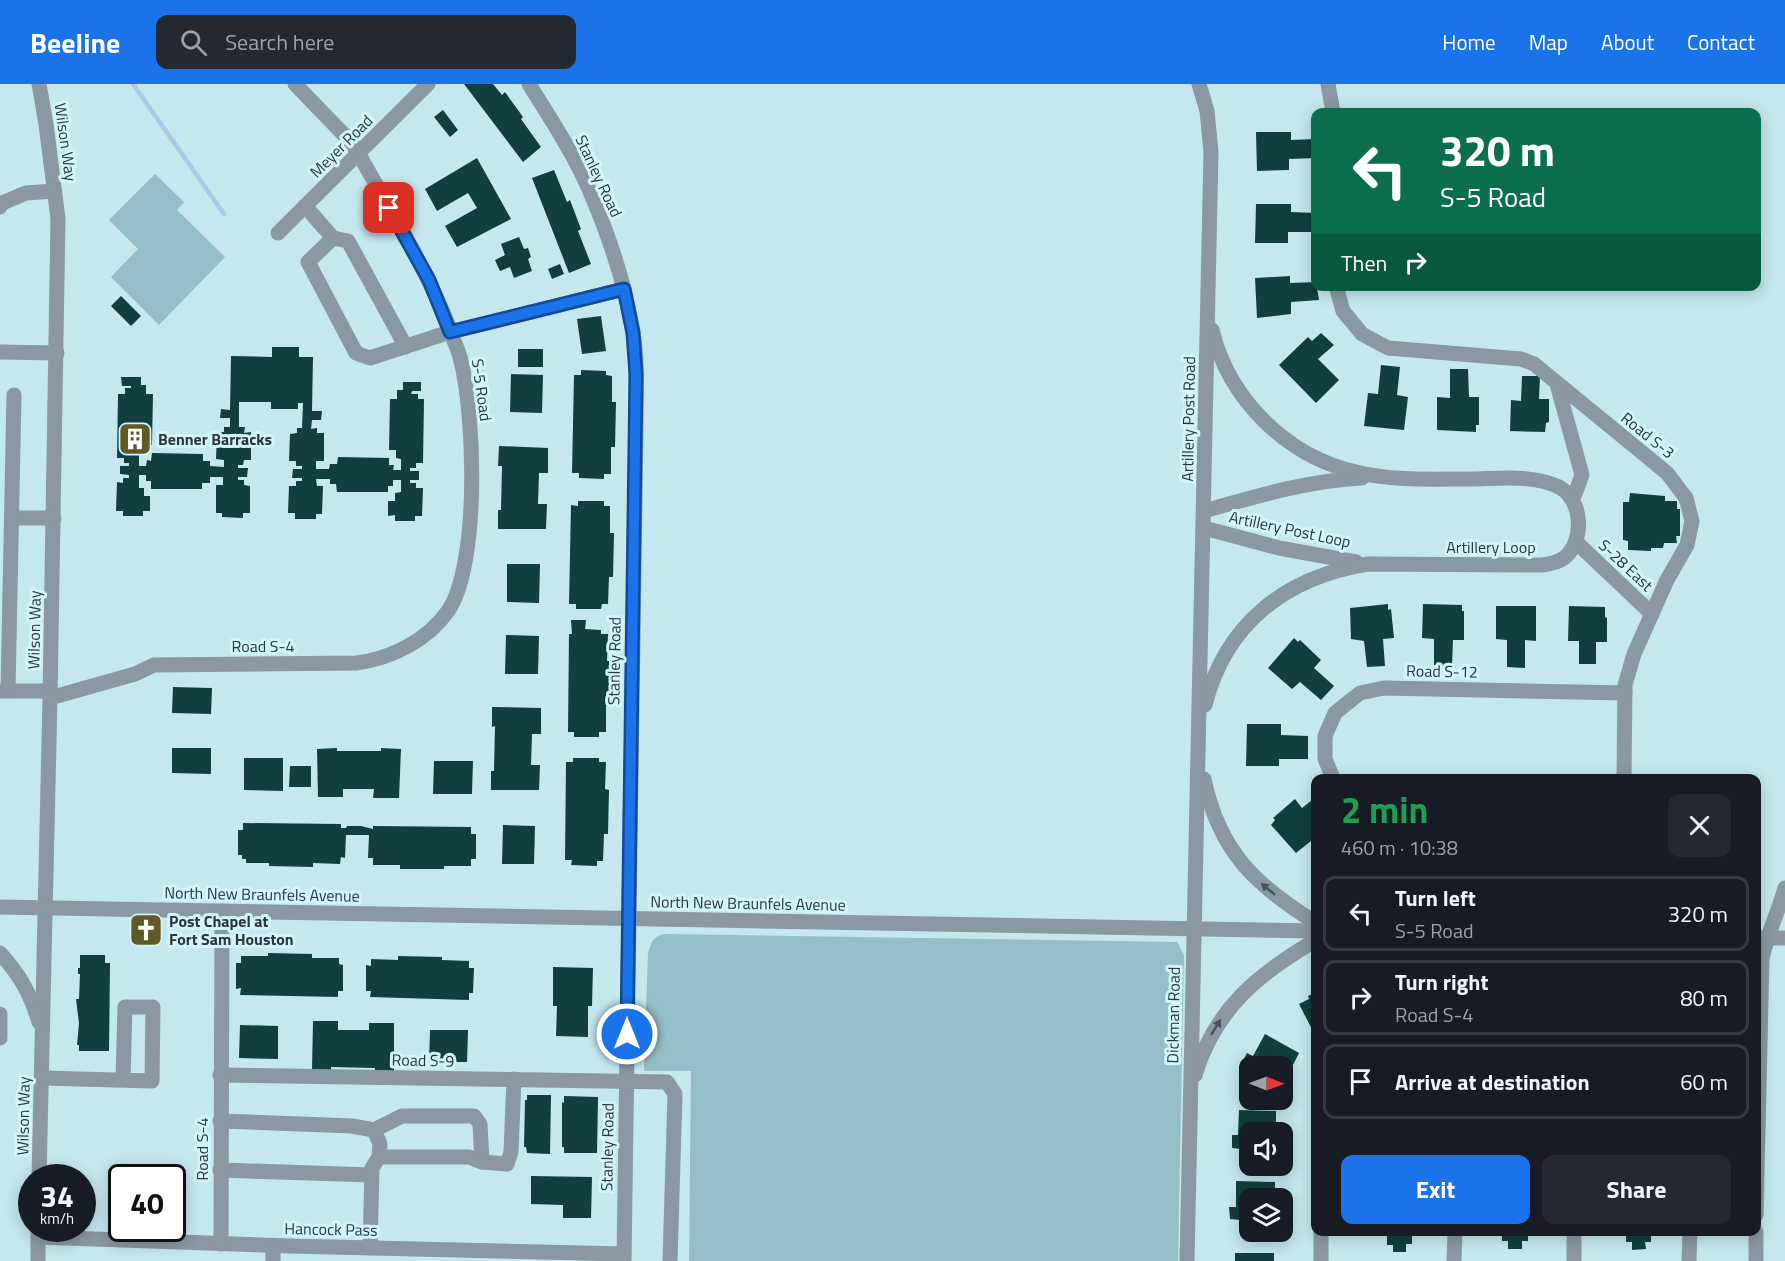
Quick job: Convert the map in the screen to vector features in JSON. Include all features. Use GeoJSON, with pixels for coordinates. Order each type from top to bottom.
{"type":"FeatureCollection","features":[{"type":"Feature","properties":{"kind":"street","name":"Wilson Way"},"geometry":{"type":"LineString","coordinates":[[39,84],[58,219],[54,519],[39,1164]]}},
{"type":"Feature","properties":{"kind":"street"},"geometry":{"type":"LineString","coordinates":[[295,84],[351,142],[429,280],[450,332]]}},
{"type":"Feature","properties":{"kind":"street","name":"Meyer Road"},"geometry":{"type":"LineString","coordinates":[[278,233],[428,84]]}},
{"type":"Feature","properties":{"kind":"street","name":"Stanley Road"},"geometry":{"type":"LineString","coordinates":[[529,84],[566,143],[588,187],[624,289],[633,333],[636,374],[624,1258]]}},
{"type":"Feature","properties":{"kind":"street","name":"Artillery Post Road"},"geometry":{"type":"LineString","coordinates":[[1193,929],[1211,152],[1207,111],[1198,84]]}},
{"type":"Feature","properties":{"kind":"street"},"geometry":{"type":"LineString","coordinates":[[1328,84],[1332,108]]}},
{"type":"Feature","properties":{"kind":"street"},"geometry":{"type":"LineString","coordinates":[[0,207],[2,203],[26,194],[54,191]]}},
{"type":"Feature","properties":{"kind":"street"},"geometry":{"type":"LineString","coordinates":[[305,206],[333,238],[348,241],[406,347]]}},
{"type":"Feature","properties":{"kind":"street"},"geometry":{"type":"LineString","coordinates":[[333,238],[308,262],[356,353],[370,358],[450,332],[624,289]]}},
{"type":"Feature","properties":{"kind":"street","name":"Road S-3"},"geometry":{"type":"LineString","coordinates":[[1337,291],[1343,311],[1362,334],[1388,348],[1521,359],[1534,364],[1667,473],[1686,498],[1692,521],[1687,545],[1667,580],[1634,654],[1625,685],[1624,774]]}},
{"type":"Feature","properties":{"kind":"street"},"geometry":{"type":"LineString","coordinates":[[1208,314],[1215,341],[1231,378],[1255,412],[1281,437],[1298,448],[1335,466],[1384,477],[1533,480],[1559,487],[1570,497],[1576,512],[1578,525],[1576,542]]}},
{"type":"Feature","properties":{"kind":"street","name":"S-5 Road"},"geometry":{"type":"LineString","coordinates":[[450,332],[460,356],[465,385],[471,473],[469,542],[456,597]]}},
{"type":"Feature","properties":{"kind":"street"},"geometry":{"type":"LineString","coordinates":[[0,352],[57,353]]}},
{"type":"Feature","properties":{"kind":"street"},"geometry":{"type":"LineString","coordinates":[[1557,384],[1582,475],[1575,494],[1570,497]]}},
{"type":"Feature","properties":{"kind":"street"},"geometry":{"type":"LineString","coordinates":[[4,691],[12,518],[14,395]]}},
{"type":"Feature","properties":{"kind":"street","name":"Artillery Post Loop"},"geometry":{"type":"LineString","coordinates":[[1204,511],[1284,488],[1327,480],[1384,477]]}},
{"type":"Feature","properties":{"kind":"street"},"geometry":{"type":"LineString","coordinates":[[12,518],[54,519]]}},
{"type":"Feature","properties":{"kind":"street","name":"Artillery Post Loop"},"geometry":{"type":"LineString","coordinates":[[1204,528],[1279,548],[1368,564]]}},
{"type":"Feature","properties":{"kind":"street","name":"S-28 East"},"geometry":{"type":"LineString","coordinates":[[1576,542],[1652,614]]}},
{"type":"Feature","properties":{"kind":"street","name":"Artillery Loop"},"geometry":{"type":"LineString","coordinates":[[1199,725],[1222,659],[1244,628],[1271,602],[1304,582],[1341,568],[1368,564],[1543,565],[1565,557],[1576,542]]}},
{"type":"Feature","properties":{"kind":"street","name":"Road S-4"},"geometry":{"type":"LineString","coordinates":[[4,691],[50,695],[135,674],[154,665],[370,662],[400,651],[423,636],[437,625],[456,597]]}},
{"type":"Feature","properties":{"kind":"street","name":"Road S-12"},"geometry":{"type":"LineString","coordinates":[[1331,774],[1325,759],[1325,736],[1335,713],[1360,693],[1384,688],[1625,693]]}},
{"type":"Feature","properties":{"kind":"street","name":"Artillery Post Road"},"geometry":{"type":"LineString","coordinates":[[1198,756],[1213,815],[1230,849],[1241,864],[1268,890],[1311,920]]}},
{"type":"Feature","properties":{"kind":"street"},"geometry":{"type":"LineString","coordinates":[[1761,1002],[1761,938],[1780,907],[1785,889]]}},
{"type":"Feature","properties":{"kind":"street","name":"North New Braunfels Avenue"},"geometry":{"type":"LineString","coordinates":[[0,907],[1311,931]]}},
{"type":"Feature","properties":{"kind":"street","name":"Road S-4"},"geometry":{"type":"LineString","coordinates":[[221,1244],[222,911]]}},
{"type":"Feature","properties":{"kind":"street","name":"Dickman Road"},"geometry":{"type":"LineString","coordinates":[[1187,1261],[1193,929]]}},
{"type":"Feature","properties":{"kind":"street"},"geometry":{"type":"LineString","coordinates":[[1761,938],[1785,938]]}},
{"type":"Feature","properties":{"kind":"street","name":"Dickman Road"},"geometry":{"type":"LineString","coordinates":[[1190,1101],[1193,1082],[1206,1045],[1227,1011],[1259,977],[1311,943]]}},
{"type":"Feature","properties":{"kind":"street"},"geometry":{"type":"LineString","coordinates":[[0,953],[16,970],[30,995],[43,1036]]}},
{"type":"Feature","properties":{"kind":"street"},"geometry":{"type":"LineString","coordinates":[[42,1078],[152,1081],[153,1007],[125,1007],[123,1080]]}},
{"type":"Feature","properties":{"kind":"street"},"geometry":{"type":"LineString","coordinates":[[0,1014],[0,1038]]}},
{"type":"Feature","properties":{"kind":"street","name":"Road S-9"},"geometry":{"type":"LineString","coordinates":[[220,1075],[667,1082],[675,1094],[670,1261]]}},
{"type":"Feature","properties":{"kind":"street"},"geometry":{"type":"LineString","coordinates":[[379,1157],[469,1157],[482,1162],[507,1164],[512,1152],[514,1079]]}},
{"type":"Feature","properties":{"kind":"street"},"geometry":{"type":"LineString","coordinates":[[220,1121],[352,1126],[374,1130],[402,1116],[474,1116],[480,1124],[482,1162]]}},
{"type":"Feature","properties":{"kind":"street"},"geometry":{"type":"LineString","coordinates":[[370,1248],[371,1175],[372,1168],[379,1157],[380,1144],[374,1130]]}},
{"type":"Feature","properties":{"kind":"street"},"geometry":{"type":"LineString","coordinates":[[220,1170],[371,1175]]}},
{"type":"Feature","properties":{"kind":"street","name":"Hancock Pass"},"geometry":{"type":"LineString","coordinates":[[96,1236],[221,1244],[273,1253],[370,1248],[624,1258]]}},
{"type":"Feature","properties":{"kind":"street"},"geometry":{"type":"LineString","coordinates":[[1321,1236],[1321,1261]]}},
{"type":"Feature","properties":{"kind":"street"},"geometry":{"type":"LineString","coordinates":[[1454,1261],[1455,1236]]}},
{"type":"Feature","properties":{"kind":"street"},"geometry":{"type":"LineString","coordinates":[[1574,1236],[1574,1261]]}},
{"type":"Feature","properties":{"kind":"street"},"geometry":{"type":"LineString","coordinates":[[1689,1261],[1690,1236]]}},
{"type":"Feature","properties":{"kind":"street"},"geometry":{"type":"LineString","coordinates":[[1756,1236],[1756,1261]]}},
{"type":"Feature","properties":{"kind":"street"},"geometry":{"type":"LineString","coordinates":[[38,1242],[38,1261]]}},
{"type":"Feature","properties":{"kind":"shaded area"},"geometry":{"type":"Polygon","coordinates":[[[155,174],[184,202],[177,210],[225,257],[159,325],[111,277],[138,249],[109,220],[155,174]]]}},
{"type":"Feature","properties":{"kind":"shaded area"},"geometry":{"type":"Polygon","coordinates":[[[664,934],[1177,942],[1184,955],[1178,1261],[689,1261],[691,1071],[645,1071],[644,1069],[648,954],[653,941],[664,934]]]}},
{"type":"Feature","properties":{"kind":"building"},"geometry":{"type":"Polygon","coordinates":[[[464,84],[493,84],[502,95],[505,92],[541,147],[523,162],[464,84]]]}},
{"type":"Feature","properties":{"kind":"building"},"geometry":{"type":"Polygon","coordinates":[[[443,110],[458,130],[450,137],[434,117],[443,110]]]}},
{"type":"Feature","properties":{"kind":"building"},"geometry":{"type":"Polygon","coordinates":[[[1256,132],[1291,132],[1291,140],[1311,139],[1311,158],[1289,159],[1289,170],[1257,171],[1256,132]]]}},
{"type":"Feature","properties":{"kind":"building"},"geometry":{"type":"Polygon","coordinates":[[[477,158],[511,219],[457,247],[445,226],[477,208],[468,193],[437,211],[425,189],[477,158]]]}},
{"type":"Feature","properties":{"kind":"building"},"geometry":{"type":"Polygon","coordinates":[[[554,170],[567,202],[570,200],[581,229],[578,231],[591,264],[569,273],[532,178],[554,170]]]}},
{"type":"Feature","properties":{"kind":"building"},"geometry":{"type":"Polygon","coordinates":[[[1256,204],[1291,204],[1291,212],[1311,213],[1311,232],[1288,232],[1288,243],[1255,243],[1256,204]]]}},
{"type":"Feature","properties":{"kind":"building"},"geometry":{"type":"Polygon","coordinates":[[[519,237],[524,249],[528,248],[531,257],[528,259],[532,271],[514,278],[510,267],[500,271],[495,260],[505,255],[501,244],[519,237]]]}},
{"type":"Feature","properties":{"kind":"building"},"geometry":{"type":"Polygon","coordinates":[[[560,264],[564,274],[552,279],[548,269],[560,264]]]}},
{"type":"Feature","properties":{"kind":"building"},"geometry":{"type":"Polygon","coordinates":[[[1290,276],[1290,283],[1311,282],[1311,291],[1318,291],[1319,300],[1291,302],[1291,314],[1257,318],[1255,278],[1290,276]]]}},
{"type":"Feature","properties":{"kind":"building"},"geometry":{"type":"Polygon","coordinates":[[[121,296],[141,316],[131,326],[111,306],[121,296]]]}},
{"type":"Feature","properties":{"kind":"building"},"geometry":{"type":"Polygon","coordinates":[[[601,316],[606,351],[582,354],[577,319],[601,316]]]}},
{"type":"Feature","properties":{"kind":"building"},"geometry":{"type":"Polygon","coordinates":[[[1321,333],[1334,345],[1318,359],[1339,380],[1316,403],[1279,365],[1308,337],[1312,341],[1321,333]]]}},
{"type":"Feature","properties":{"kind":"building","name":"Benner Barracks"},"geometry":{"type":"Polygon","coordinates":[[[272,347],[299,347],[299,357],[313,357],[312,411],[322,411],[321,420],[312,420],[311,429],[317,428],[317,433],[324,433],[324,461],[316,461],[316,469],[329,469],[330,464],[337,464],[338,457],[389,458],[389,465],[394,465],[393,470],[401,470],[401,459],[396,458],[396,450],[389,450],[390,399],[397,399],[397,390],[403,390],[403,382],[421,382],[421,391],[412,391],[411,394],[418,394],[418,399],[424,399],[423,463],[416,463],[416,468],[410,468],[410,471],[419,471],[419,480],[410,480],[410,483],[416,483],[416,488],[423,488],[422,516],[415,516],[415,521],[395,521],[395,515],[388,516],[388,501],[395,501],[395,493],[401,492],[401,480],[393,480],[393,486],[388,486],[388,492],[337,492],[336,484],[330,484],[330,479],[316,479],[317,486],[323,486],[322,514],[316,514],[316,519],[295,519],[295,513],[288,513],[289,486],[296,486],[296,481],[302,481],[302,478],[292,478],[293,469],[302,469],[302,466],[296,466],[296,461],[289,461],[290,434],[297,433],[297,428],[302,428],[303,403],[298,403],[298,409],[271,409],[271,402],[239,402],[239,427],[245,427],[244,433],[251,432],[251,460],[244,460],[243,465],[238,465],[238,468],[248,468],[247,477],[238,477],[238,480],[244,480],[244,485],[250,486],[250,513],[243,513],[243,518],[222,517],[222,513],[216,513],[216,485],[223,485],[223,477],[210,477],[210,483],[202,483],[202,489],[151,489],[151,481],[146,481],[146,475],[139,475],[139,488],[144,488],[144,496],[150,496],[150,511],[143,511],[143,516],[123,516],[123,511],[116,511],[117,482],[123,483],[123,478],[129,478],[129,475],[120,474],[120,466],[129,466],[129,463],[124,463],[124,458],[117,458],[118,394],[125,394],[125,388],[131,388],[131,386],[122,386],[121,377],[141,377],[141,385],[146,385],[146,394],[153,394],[152,445],[145,445],[145,453],[139,453],[139,466],[146,466],[147,460],[151,461],[152,453],[203,454],[203,461],[210,461],[210,466],[224,467],[224,460],[216,459],[217,432],[224,432],[224,427],[230,427],[230,418],[220,418],[221,409],[230,410],[231,356],[272,357],[272,347]]]}},
{"type":"Feature","properties":{"kind":"building"},"geometry":{"type":"Polygon","coordinates":[[[518,349],[543,349],[543,367],[518,367],[518,349]]]}},
{"type":"Feature","properties":{"kind":"building"},"geometry":{"type":"Polygon","coordinates":[[[1381,365],[1400,367],[1397,395],[1408,397],[1404,430],[1364,426],[1368,393],[1378,394],[1381,365]]]}},
{"type":"Feature","properties":{"kind":"building"},"geometry":{"type":"Polygon","coordinates":[[[1450,369],[1468,369],[1469,397],[1479,397],[1479,425],[1476,425],[1476,432],[1437,430],[1437,397],[1450,398],[1450,369]]]}},
{"type":"Feature","properties":{"kind":"building"},"geometry":{"type":"Polygon","coordinates":[[[581,370],[606,371],[606,375],[612,376],[612,402],[616,402],[615,447],[611,447],[611,474],[604,474],[604,479],[579,478],[579,473],[572,473],[574,375],[581,375],[581,370]]]}},
{"type":"Feature","properties":{"kind":"building"},"geometry":{"type":"Polygon","coordinates":[[[511,374],[543,375],[542,413],[510,412],[511,374]]]}},
{"type":"Feature","properties":{"kind":"building"},"geometry":{"type":"Polygon","coordinates":[[[1522,376],[1540,376],[1539,399],[1549,399],[1549,422],[1546,423],[1545,432],[1510,431],[1511,400],[1521,401],[1522,376]]]}},
{"type":"Feature","properties":{"kind":"building"},"geometry":{"type":"Polygon","coordinates":[[[499,446],[548,448],[548,473],[539,473],[538,504],[547,504],[546,529],[498,529],[502,466],[498,466],[499,446]]]}},
{"type":"Feature","properties":{"kind":"building"},"geometry":{"type":"Polygon","coordinates":[[[1630,493],[1665,496],[1665,501],[1677,501],[1677,509],[1680,509],[1680,536],[1676,536],[1677,543],[1664,543],[1663,548],[1651,548],[1651,551],[1628,550],[1628,541],[1623,540],[1623,502],[1629,502],[1630,493]]]}},
{"type":"Feature","properties":{"kind":"building"},"geometry":{"type":"Polygon","coordinates":[[[578,501],[604,501],[604,506],[610,506],[610,533],[614,533],[613,577],[609,577],[608,604],[602,604],[601,609],[576,609],[576,604],[569,604],[571,505],[578,506],[578,501]]]}},
{"type":"Feature","properties":{"kind":"building"},"geometry":{"type":"Polygon","coordinates":[[[507,564],[540,564],[539,603],[507,602],[507,564]]]}},
{"type":"Feature","properties":{"kind":"building"},"geometry":{"type":"Polygon","coordinates":[[[1388,604],[1388,610],[1391,609],[1394,638],[1383,639],[1385,666],[1367,667],[1364,641],[1351,639],[1350,608],[1388,604]]]}},
{"type":"Feature","properties":{"kind":"building"},"geometry":{"type":"Polygon","coordinates":[[[1423,604],[1462,605],[1464,640],[1453,640],[1452,665],[1434,665],[1434,639],[1422,638],[1423,604]]]}},
{"type":"Feature","properties":{"kind":"building"},"geometry":{"type":"Polygon","coordinates":[[[1496,606],[1536,606],[1536,641],[1525,640],[1525,668],[1507,667],[1507,640],[1496,639],[1496,606]]]}},
{"type":"Feature","properties":{"kind":"building"},"geometry":{"type":"Polygon","coordinates":[[[1569,606],[1605,607],[1607,642],[1596,642],[1596,664],[1579,664],[1579,641],[1568,641],[1569,606]]]}},
{"type":"Feature","properties":{"kind":"building"},"geometry":{"type":"Polygon","coordinates":[[[571,620],[586,620],[585,629],[601,630],[601,634],[608,634],[607,661],[611,661],[610,706],[606,706],[606,732],[599,732],[599,737],[574,737],[574,732],[568,732],[571,620]]]}},
{"type":"Feature","properties":{"kind":"building"},"geometry":{"type":"Polygon","coordinates":[[[506,635],[539,636],[538,674],[505,674],[506,635]]]}},
{"type":"Feature","properties":{"kind":"building"},"geometry":{"type":"Polygon","coordinates":[[[1294,638],[1298,642],[1300,640],[1321,660],[1314,668],[1334,686],[1321,700],[1300,682],[1292,689],[1268,668],[1294,638]]]}},
{"type":"Feature","properties":{"kind":"building"},"geometry":{"type":"Polygon","coordinates":[[[173,687],[212,688],[211,714],[172,713],[173,687]]]}},
{"type":"Feature","properties":{"kind":"building"},"geometry":{"type":"Polygon","coordinates":[[[492,707],[541,708],[541,734],[532,734],[531,765],[540,765],[539,790],[491,790],[491,771],[494,771],[495,726],[492,727],[492,707]]]}},
{"type":"Feature","properties":{"kind":"building"},"geometry":{"type":"Polygon","coordinates":[[[1247,724],[1281,724],[1281,735],[1308,736],[1308,759],[1279,759],[1279,766],[1246,766],[1247,724]]]}},
{"type":"Feature","properties":{"kind":"building"},"geometry":{"type":"Polygon","coordinates":[[[172,748],[211,748],[211,774],[172,773],[172,748]]]}},
{"type":"Feature","properties":{"kind":"building"},"geometry":{"type":"Polygon","coordinates":[[[337,748],[337,751],[401,749],[399,798],[373,798],[374,789],[343,789],[343,797],[318,797],[317,749],[337,748]]]}},
{"type":"Feature","properties":{"kind":"building"},"geometry":{"type":"Polygon","coordinates":[[[244,758],[283,758],[283,791],[244,790],[244,758]]]}},
{"type":"Feature","properties":{"kind":"building"},"geometry":{"type":"Polygon","coordinates":[[[573,758],[599,758],[599,762],[606,762],[605,789],[609,790],[608,834],[604,834],[603,861],[597,861],[597,866],[571,865],[572,860],[565,860],[566,762],[573,762],[573,758]]]}},
{"type":"Feature","properties":{"kind":"building"},"geometry":{"type":"Polygon","coordinates":[[[434,761],[473,761],[472,794],[433,794],[434,761]]]}},
{"type":"Feature","properties":{"kind":"building"},"geometry":{"type":"Polygon","coordinates":[[[290,766],[311,766],[311,787],[289,787],[290,766]]]}},
{"type":"Feature","properties":{"kind":"building"},"geometry":{"type":"Polygon","coordinates":[[[1295,799],[1302,808],[1311,801],[1311,841],[1296,853],[1271,825],[1275,820],[1273,818],[1295,799]]]}},
{"type":"Feature","properties":{"kind":"building"},"geometry":{"type":"Polygon","coordinates":[[[243,823],[341,824],[341,828],[361,826],[373,829],[373,826],[471,827],[471,834],[476,834],[476,859],[471,859],[471,866],[444,866],[444,869],[400,869],[400,865],[373,865],[373,858],[368,858],[369,835],[346,835],[345,858],[341,857],[340,864],[313,863],[313,867],[246,863],[242,855],[238,855],[238,830],[243,830],[243,823]]]}},
{"type":"Feature","properties":{"kind":"building"},"geometry":{"type":"Polygon","coordinates":[[[503,825],[535,826],[534,864],[502,864],[503,825]]]}},
{"type":"Feature","properties":{"kind":"building"},"geometry":{"type":"Polygon","coordinates":[[[268,953],[312,954],[312,958],[339,958],[339,964],[343,965],[343,991],[338,991],[338,997],[240,995],[241,988],[236,989],[236,963],[241,963],[241,956],[268,956],[268,953]]]}},
{"type":"Feature","properties":{"kind":"building"},"geometry":{"type":"Polygon","coordinates":[[[80,955],[105,955],[105,963],[110,963],[109,1051],[79,1051],[79,1045],[77,1045],[79,1023],[76,999],[79,999],[80,955]]]}},
{"type":"Feature","properties":{"kind":"building"},"geometry":{"type":"Polygon","coordinates":[[[398,956],[442,957],[442,960],[469,961],[469,968],[474,968],[473,993],[469,993],[469,1000],[370,997],[371,991],[366,991],[366,965],[371,966],[371,959],[398,960],[398,956]]]}},
{"type":"Feature","properties":{"kind":"building"},"geometry":{"type":"Polygon","coordinates":[[[553,967],[593,968],[592,1006],[588,1006],[588,1037],[556,1036],[557,1006],[553,1006],[553,967]]]}},
{"type":"Feature","properties":{"kind":"building"},"geometry":{"type":"Polygon","coordinates":[[[1311,994],[1311,1027],[1299,1004],[1309,999],[1308,996],[1311,994]]]}},
{"type":"Feature","properties":{"kind":"building"},"geometry":{"type":"Polygon","coordinates":[[[313,1021],[338,1021],[338,1030],[369,1030],[369,1023],[394,1023],[394,1071],[331,1067],[331,1070],[312,1070],[313,1021]]]}},
{"type":"Feature","properties":{"kind":"building"},"geometry":{"type":"Polygon","coordinates":[[[240,1025],[278,1026],[278,1059],[239,1058],[240,1025]]]}},
{"type":"Feature","properties":{"kind":"building"},"geometry":{"type":"Polygon","coordinates":[[[430,1030],[468,1030],[467,1062],[429,1062],[430,1030]]]}},
{"type":"Feature","properties":{"kind":"building"},"geometry":{"type":"Polygon","coordinates":[[[1265,1034],[1299,1053],[1293,1065],[1293,1056],[1253,1056],[1265,1034]]]}},
{"type":"Feature","properties":{"kind":"building"},"geometry":{"type":"Polygon","coordinates":[[[527,1095],[551,1095],[550,1154],[527,1153],[524,1147],[527,1095]]]}},
{"type":"Feature","properties":{"kind":"building"},"geometry":{"type":"Polygon","coordinates":[[[564,1096],[598,1097],[597,1153],[564,1153],[562,1102],[564,1103],[564,1096]]]}},
{"type":"Feature","properties":{"kind":"building"},"geometry":{"type":"Polygon","coordinates":[[[1239,1110],[1276,1111],[1276,1122],[1239,1122],[1239,1149],[1232,1148],[1232,1135],[1238,1135],[1239,1110]]]}},
{"type":"Feature","properties":{"kind":"building"},"geometry":{"type":"Polygon","coordinates":[[[531,1176],[592,1177],[591,1218],[563,1218],[563,1205],[531,1204],[531,1176]]]}},
{"type":"Feature","properties":{"kind":"building"},"geometry":{"type":"Polygon","coordinates":[[[1236,1181],[1275,1182],[1275,1188],[1239,1188],[1239,1220],[1230,1219],[1229,1207],[1236,1207],[1236,1181]]]}},
{"type":"Feature","properties":{"kind":"building"},"geometry":{"type":"Polygon","coordinates":[[[1387,1236],[1412,1236],[1412,1244],[1406,1244],[1406,1252],[1393,1252],[1393,1245],[1387,1245],[1387,1236]]]}},
{"type":"Feature","properties":{"kind":"building"},"geometry":{"type":"Polygon","coordinates":[[[1502,1236],[1528,1236],[1528,1241],[1522,1241],[1522,1249],[1508,1249],[1508,1241],[1502,1241],[1502,1236]]]}},
{"type":"Feature","properties":{"kind":"building"},"geometry":{"type":"Polygon","coordinates":[[[1626,1236],[1651,1236],[1651,1242],[1645,1242],[1646,1249],[1632,1250],[1632,1242],[1626,1242],[1626,1236]]]}},
{"type":"Feature","properties":{"kind":"building"},"geometry":{"type":"Polygon","coordinates":[[[1235,1253],[1274,1253],[1274,1261],[1235,1261],[1235,1253]]]}},
{"type":"Feature","properties":{"kind":"waterway"},"geometry":{"type":"LineString","coordinates":[[133,84],[224,214]]}},
{"type":"Feature","properties":{"kind":"place","name":"Benner Barracks"},"geometry":{"type":"Point","coordinates":[135,439]}},
{"type":"Feature","properties":{"kind":"place","name":"Post Chapel at Fort Sam Houston"},"geometry":{"type":"Point","coordinates":[146,930]}},
{"type":"Feature","properties":{"kind":"route"},"geometry":{"type":"LineString","coordinates":[[389,208],[429,280],[450,332],[624,289],[633,333],[636,374],[627,1034]]}}]}
